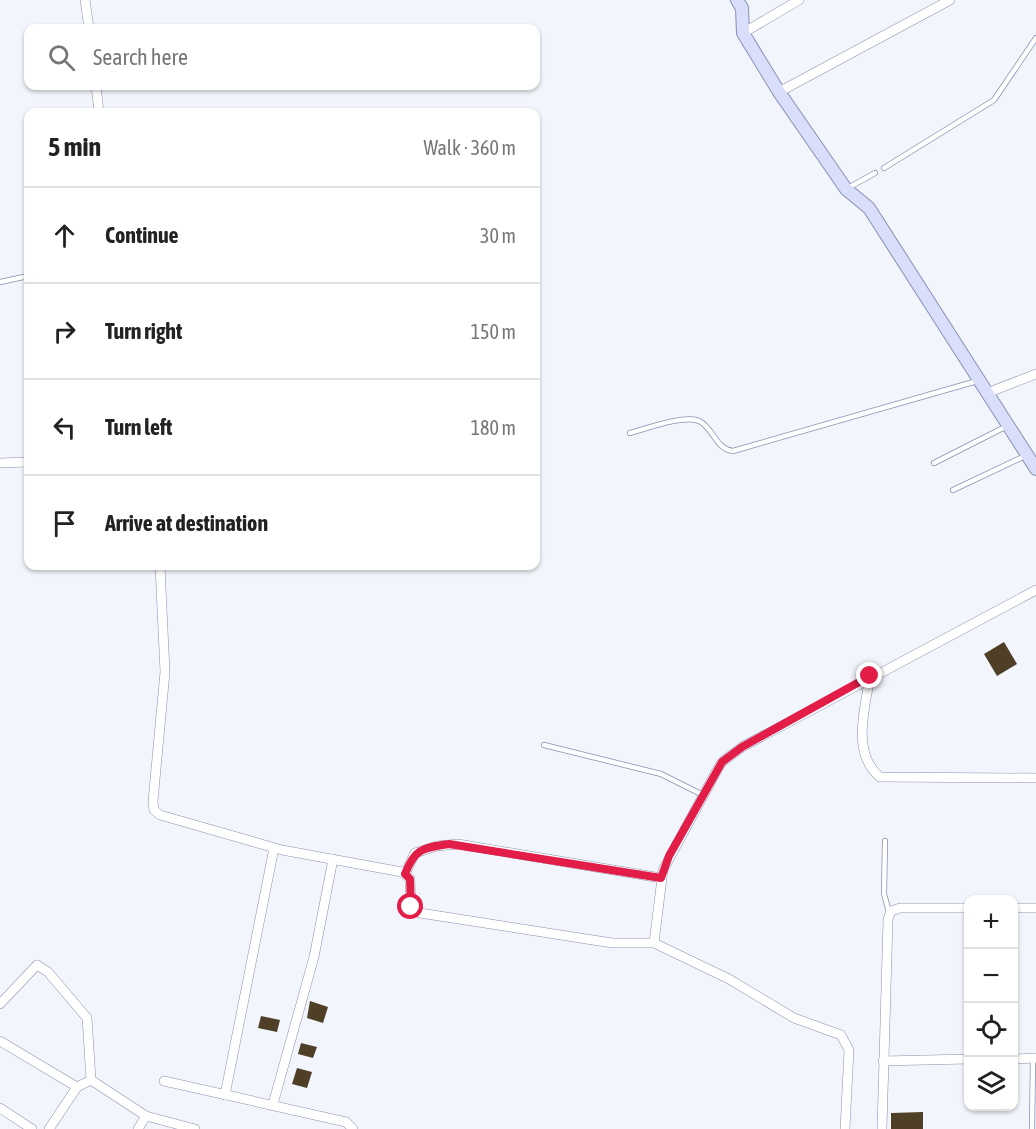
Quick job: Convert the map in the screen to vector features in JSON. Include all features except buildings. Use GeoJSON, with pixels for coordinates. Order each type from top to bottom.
{"type":"FeatureCollection","features":[{"type":"Feature","properties":{"kind":"main road"},"geometry":{"type":"LineString","coordinates":[[737,0],[742,8],[743,33],[779,92],[846,189],[868,208],[1036,469]]}},
{"type":"Feature","properties":{"kind":"street"},"geometry":{"type":"LineString","coordinates":[[85,0],[88,24]]}},
{"type":"Feature","properties":{"kind":"street"},"geometry":{"type":"LineString","coordinates":[[743,33],[800,0]]}},
{"type":"Feature","properties":{"kind":"street"},"geometry":{"type":"LineString","coordinates":[[779,92],[950,0]]}},
{"type":"Feature","properties":{"kind":"street"},"geometry":{"type":"LineString","coordinates":[[96,90],[99,108]]}},
{"type":"Feature","properties":{"kind":"street"},"geometry":{"type":"LineString","coordinates":[[987,393],[1036,374]]}},
{"type":"Feature","properties":{"kind":"street"},"geometry":{"type":"LineString","coordinates":[[0,464],[24,462]]}},
{"type":"Feature","properties":{"kind":"street"},"geometry":{"type":"LineString","coordinates":[[160,570],[165,672],[154,810],[170,820],[274,848],[405,874],[410,879],[411,907],[420,913],[612,943],[654,943],[729,979],[786,1014],[842,1035],[849,1050],[845,1129]]}},
{"type":"Feature","properties":{"kind":"street"},"geometry":{"type":"LineString","coordinates":[[654,943],[661,878],[669,856],[722,762],[730,755],[870,676],[1036,590]]}},
{"type":"Feature","properties":{"kind":"street"},"geometry":{"type":"LineString","coordinates":[[870,676],[862,737],[870,765],[880,777],[1036,778]]}},
{"type":"Feature","properties":{"kind":"street"},"geometry":{"type":"LineString","coordinates":[[405,874],[415,853],[437,846],[458,844],[661,878]]}},
{"type":"Feature","properties":{"kind":"street"},"geometry":{"type":"LineString","coordinates":[[225,1095],[274,848]]}},
{"type":"Feature","properties":{"kind":"street"},"geometry":{"type":"LineString","coordinates":[[273,1104],[314,957],[333,860]]}},
{"type":"Feature","properties":{"kind":"street"},"geometry":{"type":"LineString","coordinates":[[882,1129],[890,913],[900,908],[964,908]]}},
{"type":"Feature","properties":{"kind":"street"},"geometry":{"type":"LineString","coordinates":[[1018,908],[1036,908]]}},
{"type":"Feature","properties":{"kind":"street"},"geometry":{"type":"LineString","coordinates":[[0,1004],[37,965],[48,972],[87,1018],[91,1080]]}},
{"type":"Feature","properties":{"kind":"street"},"geometry":{"type":"LineString","coordinates":[[0,1041],[77,1087]]}},
{"type":"Feature","properties":{"kind":"street"},"geometry":{"type":"LineString","coordinates":[[1018,1059],[1034,1058]]}},
{"type":"Feature","properties":{"kind":"street"},"geometry":{"type":"LineString","coordinates":[[883,1060],[964,1059]]}},
{"type":"Feature","properties":{"kind":"street"},"geometry":{"type":"LineString","coordinates":[[49,1129],[77,1087],[91,1080]]}},
{"type":"Feature","properties":{"kind":"street"},"geometry":{"type":"LineString","coordinates":[[91,1080],[146,1116],[195,1129]]}},
{"type":"Feature","properties":{"kind":"street"},"geometry":{"type":"LineString","coordinates":[[165,1081],[346,1122],[353,1129]]}},
{"type":"Feature","properties":{"kind":"street"},"geometry":{"type":"LineString","coordinates":[[0,1108],[32,1129]]}},
{"type":"Feature","properties":{"kind":"street"},"geometry":{"type":"LineString","coordinates":[[138,1129],[146,1116]]}},
{"type":"Feature","properties":{"kind":"lane"},"geometry":{"type":"LineString","coordinates":[[884,168],[994,100],[1036,38]]}},
{"type":"Feature","properties":{"kind":"lane"},"geometry":{"type":"LineString","coordinates":[[846,189],[875,173]]}},
{"type":"Feature","properties":{"kind":"lane"},"geometry":{"type":"LineString","coordinates":[[0,282],[24,277]]}},
{"type":"Feature","properties":{"kind":"lane"},"geometry":{"type":"LineString","coordinates":[[630,433],[692,419],[704,424],[723,448],[733,451],[979,381]]}},
{"type":"Feature","properties":{"kind":"lane"},"geometry":{"type":"LineString","coordinates":[[934,463],[1008,426]]}},
{"type":"Feature","properties":{"kind":"lane"},"geometry":{"type":"LineString","coordinates":[[953,490],[1027,455]]}},
{"type":"Feature","properties":{"kind":"lane"},"geometry":{"type":"LineString","coordinates":[[543,745],[661,774],[703,795]]}},
{"type":"Feature","properties":{"kind":"lane"},"geometry":{"type":"LineString","coordinates":[[885,841],[884,894],[890,913]]}},
{"type":"Feature","properties":{"kind":"lane"},"geometry":{"type":"LineString","coordinates":[[1032,1129],[1034,1058]]}},
{"type":"Feature","properties":{"kind":"route"},"geometry":{"type":"LineString","coordinates":[[411,907],[410,879],[405,874],[411,858],[422,849],[449,844],[470,845],[661,878],[669,856],[722,762],[742,747],[870,676]]}}]}
